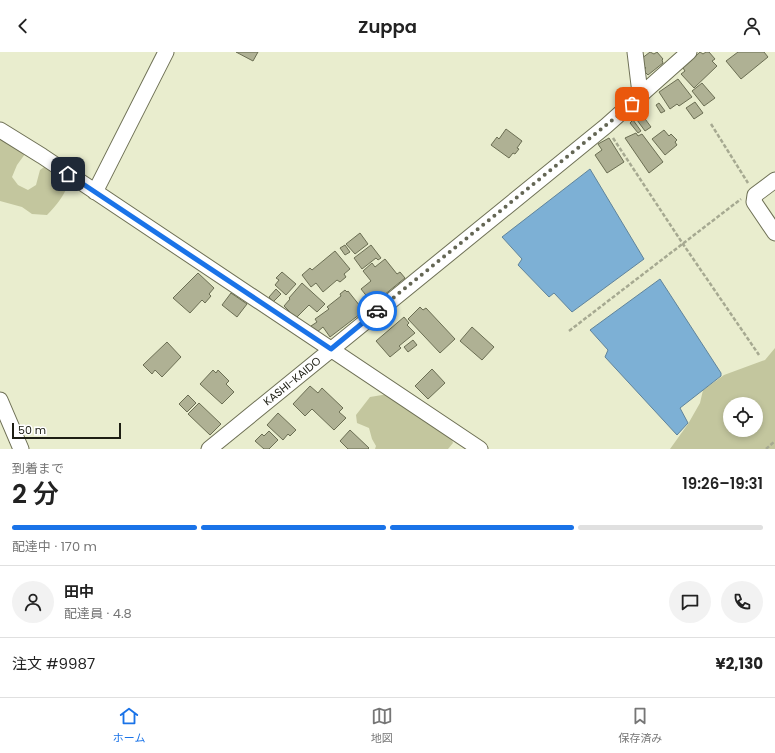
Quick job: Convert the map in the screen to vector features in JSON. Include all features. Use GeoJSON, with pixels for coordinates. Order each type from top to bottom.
{"type":"FeatureCollection","features":[{"type":"Feature","properties":{"kind":"street"},"geometry":{"type":"LineString","coordinates":[[95,192],[166,52]]}},
{"type":"Feature","properties":{"kind":"street"},"geometry":{"type":"LineString","coordinates":[[635,52],[639,85],[642,94]]}},
{"type":"Feature","properties":{"kind":"street","name":"KASHI-KAIDO"},"geometry":{"type":"LineString","coordinates":[[209,449],[606,126],[689,52]]}},
{"type":"Feature","properties":{"kind":"street"},"geometry":{"type":"LineString","coordinates":[[0,130],[480,449]]}},
{"type":"Feature","properties":{"kind":"street"},"geometry":{"type":"LineString","coordinates":[[775,180],[754,193],[754,202],[775,233]]}},
{"type":"Feature","properties":{"kind":"street"},"geometry":{"type":"LineString","coordinates":[[0,400],[21,449]]}},
{"type":"Feature","properties":{"kind":"path"},"geometry":{"type":"LineString","coordinates":[[569,331],[682,244],[754,193],[711,124]]}},
{"type":"Feature","properties":{"kind":"path"},"geometry":{"type":"LineString","coordinates":[[606,126],[682,244],[759,355]]}},
{"type":"Feature","properties":{"kind":"path"},"geometry":{"type":"LineString","coordinates":[[766,449],[775,441]]}},
{"type":"Feature","properties":{"kind":"green space"},"geometry":{"type":"Polygon","coordinates":[[[0,137],[25,154],[17,165],[12,177],[18,185],[28,190],[36,185],[40,170],[47,165],[69,182],[60,200],[47,215],[32,214],[22,207],[0,201],[0,137]]]}},
{"type":"Feature","properties":{"kind":"green space"},"geometry":{"type":"Polygon","coordinates":[[[775,348],[775,449],[670,449],[688,424],[700,403],[703,390],[724,375],[765,360],[775,348]]]}},
{"type":"Feature","properties":{"kind":"green space"},"geometry":{"type":"Polygon","coordinates":[[[388,394],[426,418],[437,429],[451,436],[453,443],[448,449],[375,449],[376,446],[369,428],[357,423],[356,415],[370,397],[388,394]]]}},
{"type":"Feature","properties":{"kind":"water"},"geometry":{"type":"Polygon","coordinates":[[[590,169],[644,259],[572,312],[554,293],[549,297],[518,265],[522,259],[502,237],[590,169]]]}},
{"type":"Feature","properties":{"kind":"water"},"geometry":{"type":"Polygon","coordinates":[[[660,279],[721,373],[721,376],[680,408],[688,423],[677,435],[605,357],[608,350],[590,330],[660,279]]]}},
{"type":"Feature","properties":{"kind":"building"},"geometry":{"type":"Polygon","coordinates":[[[236,52],[258,52],[253,61],[236,52]]]}},
{"type":"Feature","properties":{"kind":"building"},"geometry":{"type":"Polygon","coordinates":[[[650,52],[654,54],[657,52],[663,59],[663,63],[648,75],[643,70],[646,68],[642,64],[641,59],[650,52]]]}},
{"type":"Feature","properties":{"kind":"building"},"geometry":{"type":"Polygon","coordinates":[[[700,52],[703,54],[709,52],[715,59],[712,61],[717,66],[694,88],[681,74],[685,71],[683,68],[700,52]]]}},
{"type":"Feature","properties":{"kind":"building"},"geometry":{"type":"Polygon","coordinates":[[[738,52],[764,52],[768,57],[741,79],[726,61],[738,52]]]}},
{"type":"Feature","properties":{"kind":"building"},"geometry":{"type":"Polygon","coordinates":[[[678,79],[692,97],[679,106],[677,104],[670,109],[659,92],[678,79]]]}},
{"type":"Feature","properties":{"kind":"building"},"geometry":{"type":"Polygon","coordinates":[[[702,83],[715,98],[704,106],[692,91],[702,83]]]}},
{"type":"Feature","properties":{"kind":"building"},"geometry":{"type":"Polygon","coordinates":[[[695,102],[703,113],[694,119],[686,108],[695,102]]]}},
{"type":"Feature","properties":{"kind":"building"},"geometry":{"type":"Polygon","coordinates":[[[659,103],[665,111],[661,113],[656,105],[659,103]]]}},
{"type":"Feature","properties":{"kind":"building"},"geometry":{"type":"Polygon","coordinates":[[[643,116],[651,127],[645,131],[637,120],[643,116]]]}},
{"type":"Feature","properties":{"kind":"building"},"geometry":{"type":"Polygon","coordinates":[[[633,120],[641,131],[638,133],[630,123],[633,120]]]}},
{"type":"Feature","properties":{"kind":"building"},"geometry":{"type":"Polygon","coordinates":[[[506,129],[522,141],[517,148],[519,149],[509,158],[491,145],[497,137],[499,139],[506,129]]]}},
{"type":"Feature","properties":{"kind":"building"},"geometry":{"type":"Polygon","coordinates":[[[664,130],[669,136],[671,134],[677,140],[675,142],[677,145],[665,155],[652,139],[664,130]]]}},
{"type":"Feature","properties":{"kind":"building"},"geometry":{"type":"Polygon","coordinates":[[[636,133],[638,136],[642,134],[663,162],[649,173],[625,138],[636,133]]]}},
{"type":"Feature","properties":{"kind":"building"},"geometry":{"type":"Polygon","coordinates":[[[609,138],[624,162],[607,173],[595,155],[602,150],[598,144],[609,138]]]}},
{"type":"Feature","properties":{"kind":"building"},"geometry":{"type":"Polygon","coordinates":[[[360,233],[368,244],[355,254],[346,244],[360,233]]]}},
{"type":"Feature","properties":{"kind":"building"},"geometry":{"type":"Polygon","coordinates":[[[345,245],[350,252],[345,255],[340,248],[345,245]]]}},
{"type":"Feature","properties":{"kind":"building"},"geometry":{"type":"Polygon","coordinates":[[[371,245],[381,258],[378,260],[376,258],[362,269],[354,258],[371,245]]]}},
{"type":"Feature","properties":{"kind":"building"},"geometry":{"type":"Polygon","coordinates":[[[335,251],[350,269],[344,274],[346,277],[340,282],[337,280],[323,292],[316,283],[311,287],[302,275],[310,268],[312,270],[335,251]]]}},
{"type":"Feature","properties":{"kind":"building"},"geometry":{"type":"Polygon","coordinates":[[[385,259],[397,274],[400,272],[405,278],[373,304],[361,289],[371,281],[363,271],[372,263],[375,267],[385,259]]]}},
{"type":"Feature","properties":{"kind":"building"},"geometry":{"type":"Polygon","coordinates":[[[282,272],[296,284],[286,295],[275,285],[279,280],[276,278],[282,272]]]}},
{"type":"Feature","properties":{"kind":"building"},"geometry":{"type":"Polygon","coordinates":[[[198,273],[214,288],[209,294],[211,296],[205,303],[202,300],[190,313],[173,298],[198,273]]]}},
{"type":"Feature","properties":{"kind":"building"},"geometry":{"type":"Polygon","coordinates":[[[302,283],[325,304],[317,312],[309,305],[296,318],[284,306],[302,283]]]}},
{"type":"Feature","properties":{"kind":"building"},"geometry":{"type":"Polygon","coordinates":[[[276,289],[281,294],[273,302],[269,297],[276,289]]]}},
{"type":"Feature","properties":{"kind":"building"},"geometry":{"type":"Polygon","coordinates":[[[345,290],[347,292],[348,291],[364,311],[330,337],[323,327],[316,333],[311,326],[317,322],[315,319],[329,309],[327,307],[341,296],[340,294],[345,290]]]}},
{"type":"Feature","properties":{"kind":"building"},"geometry":{"type":"Polygon","coordinates":[[[231,293],[247,304],[237,317],[222,305],[231,293]]]}},
{"type":"Feature","properties":{"kind":"building"},"geometry":{"type":"Polygon","coordinates":[[[420,307],[423,310],[426,308],[455,339],[440,353],[408,319],[420,307]]]}},
{"type":"Feature","properties":{"kind":"building"},"geometry":{"type":"Polygon","coordinates":[[[404,317],[409,323],[407,325],[415,333],[399,346],[401,348],[390,357],[376,341],[404,317]]]}},
{"type":"Feature","properties":{"kind":"building"},"geometry":{"type":"Polygon","coordinates":[[[472,327],[494,347],[482,360],[460,341],[472,327]]]}},
{"type":"Feature","properties":{"kind":"building"},"geometry":{"type":"Polygon","coordinates":[[[413,340],[417,345],[408,352],[404,347],[413,340]]]}},
{"type":"Feature","properties":{"kind":"building"},"geometry":{"type":"Polygon","coordinates":[[[167,342],[181,357],[162,377],[155,370],[152,374],[143,365],[167,342]]]}},
{"type":"Feature","properties":{"kind":"building"},"geometry":{"type":"Polygon","coordinates":[[[432,369],[445,383],[428,399],[415,386],[432,369]]]}},
{"type":"Feature","properties":{"kind":"building"},"geometry":{"type":"Polygon","coordinates":[[[213,370],[216,373],[218,370],[229,381],[226,384],[234,392],[222,404],[200,384],[213,370]]]}},
{"type":"Feature","properties":{"kind":"building"},"geometry":{"type":"Polygon","coordinates":[[[310,386],[318,393],[322,388],[343,408],[339,412],[346,418],[334,430],[312,409],[305,416],[293,404],[310,386]]]}},
{"type":"Feature","properties":{"kind":"building"},"geometry":{"type":"Polygon","coordinates":[[[188,395],[196,403],[187,412],[179,404],[188,395]]]}},
{"type":"Feature","properties":{"kind":"building"},"geometry":{"type":"Polygon","coordinates":[[[199,403],[221,424],[210,435],[188,414],[199,403]]]}},
{"type":"Feature","properties":{"kind":"building"},"geometry":{"type":"Polygon","coordinates":[[[278,413],[296,430],[290,436],[288,434],[283,440],[267,425],[278,413]]]}},
{"type":"Feature","properties":{"kind":"building"},"geometry":{"type":"Polygon","coordinates":[[[350,430],[369,448],[368,449],[348,449],[340,441],[350,430]]]}},
{"type":"Feature","properties":{"kind":"building"},"geometry":{"type":"Polygon","coordinates":[[[269,431],[278,440],[269,449],[264,449],[255,441],[262,434],[264,436],[269,431]]]}},
{"type":"Feature","properties":{"kind":"way so far"},"geometry":{"type":"LineString","coordinates":[[377,311],[632,104]]}},
{"type":"Feature","properties":{"kind":"route"},"geometry":{"type":"LineString","coordinates":[[68,174],[331,349],[377,311]]}}]}
